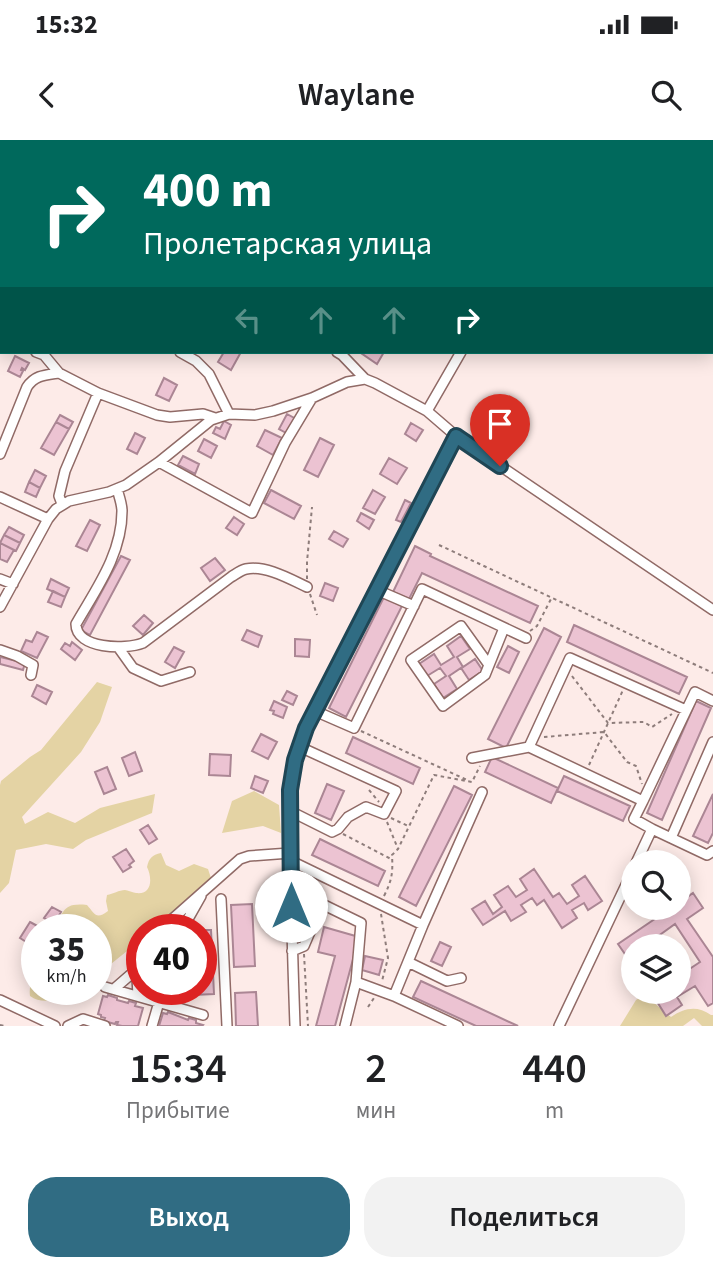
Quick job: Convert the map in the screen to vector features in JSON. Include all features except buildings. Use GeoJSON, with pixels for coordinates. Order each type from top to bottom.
{"type":"FeatureCollection","features":[{"type":"Feature","properties":{"kind":"street"},"geometry":{"type":"LineString","coordinates":[[43,354],[59,373],[98,393],[157,415],[170,417],[204,414],[215,418]]}},
{"type":"Feature","properties":{"kind":"street"},"geometry":{"type":"LineString","coordinates":[[184,354],[196,361],[209,374],[229,414]]}},
{"type":"Feature","properties":{"kind":"street"},"geometry":{"type":"LineString","coordinates":[[339,354],[365,379],[427,411],[456,436],[713,610]]}},
{"type":"Feature","properties":{"kind":"street"},"geometry":{"type":"LineString","coordinates":[[427,411],[460,354]]}},
{"type":"Feature","properties":{"kind":"street"},"geometry":{"type":"LineString","coordinates":[[0,454],[27,387],[39,376],[59,373]]}},
{"type":"Feature","properties":{"kind":"street"},"geometry":{"type":"LineString","coordinates":[[0,607],[48,519],[62,505],[75,499],[117,489],[159,462],[215,418],[229,414],[264,413],[312,398],[347,382],[365,379]]}},
{"type":"Feature","properties":{"kind":"street"},"geometry":{"type":"LineString","coordinates":[[62,505],[59,496],[65,471],[98,393]]}},
{"type":"Feature","properties":{"kind":"street"},"geometry":{"type":"LineString","coordinates":[[159,462],[252,513],[285,443],[312,398]]}},
{"type":"Feature","properties":{"kind":"street"},"geometry":{"type":"LineString","coordinates":[[295,1026],[290,857],[291,775],[315,711],[456,436]]}},
{"type":"Feature","properties":{"kind":"street"},"geometry":{"type":"LineString","coordinates":[[117,489],[122,510],[115,553],[76,624],[75,628],[82,638],[97,644],[118,647],[143,643],[244,569],[258,569],[307,587]]}},
{"type":"Feature","properties":{"kind":"street"},"geometry":{"type":"LineString","coordinates":[[0,497],[48,519]]}},
{"type":"Feature","properties":{"kind":"street"},"geometry":{"type":"LineString","coordinates":[[0,579],[13,584]]}},
{"type":"Feature","properties":{"kind":"street"},"geometry":{"type":"LineString","coordinates":[[315,711],[354,728],[422,589],[526,638]]}},
{"type":"Feature","properties":{"kind":"street"},"geometry":{"type":"LineString","coordinates":[[377,590],[414,606]]}},
{"type":"Feature","properties":{"kind":"street"},"geometry":{"type":"LineString","coordinates":[[489,665],[461,626],[411,660],[443,706],[485,675],[504,628]]}},
{"type":"Feature","properties":{"kind":"street"},"geometry":{"type":"LineString","coordinates":[[118,647],[133,668],[161,681],[190,672]]}},
{"type":"Feature","properties":{"kind":"street"},"geometry":{"type":"LineString","coordinates":[[0,650],[33,665],[31,675]]}},
{"type":"Feature","properties":{"kind":"street"},"geometry":{"type":"LineString","coordinates":[[531,743],[570,658],[684,709]]}},
{"type":"Feature","properties":{"kind":"street"},"geometry":{"type":"LineString","coordinates":[[713,701],[695,692],[684,709],[634,819],[707,855],[713,851]]}},
{"type":"Feature","properties":{"kind":"street"},"geometry":{"type":"LineString","coordinates":[[671,838],[713,742]]}},
{"type":"Feature","properties":{"kind":"street"},"geometry":{"type":"LineString","coordinates":[[472,758],[531,743],[585,773],[645,798]]}},
{"type":"Feature","properties":{"kind":"street"},"geometry":{"type":"LineString","coordinates":[[290,811],[329,831],[336,831],[348,817],[366,807],[385,813],[396,791],[300,747]]}},
{"type":"Feature","properties":{"kind":"street"},"geometry":{"type":"LineString","coordinates":[[394,996],[482,792]]}},
{"type":"Feature","properties":{"kind":"street"},"geometry":{"type":"LineString","coordinates":[[642,850],[652,829]]}},
{"type":"Feature","properties":{"kind":"street"},"geometry":{"type":"LineString","coordinates":[[178,914],[240,859],[249,856],[290,857],[423,925]]}},
{"type":"Feature","properties":{"kind":"street"},"geometry":{"type":"LineString","coordinates":[[191,914],[205,889]]}},
{"type":"Feature","properties":{"kind":"street"},"geometry":{"type":"LineString","coordinates":[[559,1026],[621,895]]}},
{"type":"Feature","properties":{"kind":"street"},"geometry":{"type":"LineString","coordinates":[[221,899],[227,1026]]}},
{"type":"Feature","properties":{"kind":"street"},"geometry":{"type":"LineString","coordinates":[[292,951],[304,946],[323,904],[361,923],[356,982],[345,1026]]}},
{"type":"Feature","properties":{"kind":"street"},"geometry":{"type":"LineString","coordinates":[[408,961],[447,981],[461,978]]}},
{"type":"Feature","properties":{"kind":"street"},"geometry":{"type":"LineString","coordinates":[[126,976],[109,988],[126,993]]}},
{"type":"Feature","properties":{"kind":"street"},"geometry":{"type":"LineString","coordinates":[[356,982],[394,996],[458,1026]]}},
{"type":"Feature","properties":{"kind":"street"},"geometry":{"type":"LineString","coordinates":[[0,1000],[55,1026]]}},
{"type":"Feature","properties":{"kind":"street"},"geometry":{"type":"LineString","coordinates":[[152,1026],[158,1005]]}},
{"type":"Feature","properties":{"kind":"street"},"geometry":{"type":"LineString","coordinates":[[169,1005],[203,1015]]}},
{"type":"Feature","properties":{"kind":"street"},"geometry":{"type":"LineString","coordinates":[[68,1026],[83,1019],[105,1026]]}},
{"type":"Feature","properties":{"kind":"path"},"geometry":{"type":"LineString","coordinates":[[312,507],[307,587],[317,615]]}},
{"type":"Feature","properties":{"kind":"path"},"geometry":{"type":"LineString","coordinates":[[439,545],[713,673]]}},
{"type":"Feature","properties":{"kind":"path"},"geometry":{"type":"LineString","coordinates":[[526,638],[531,629],[537,626],[551,598]]}},
{"type":"Feature","properties":{"kind":"path"},"geometry":{"type":"LineString","coordinates":[[566,667],[608,723]]}},
{"type":"Feature","properties":{"kind":"path"},"geometry":{"type":"LineString","coordinates":[[585,773],[626,683]]}},
{"type":"Feature","properties":{"kind":"path"},"geometry":{"type":"LineString","coordinates":[[608,723],[643,722],[652,727],[684,709]]}},
{"type":"Feature","properties":{"kind":"path"},"geometry":{"type":"LineString","coordinates":[[354,728],[473,783]]}},
{"type":"Feature","properties":{"kind":"path"},"geometry":{"type":"LineString","coordinates":[[531,743],[604,732]]}},
{"type":"Feature","properties":{"kind":"path"},"geometry":{"type":"LineString","coordinates":[[604,732],[627,762],[636,766],[645,798]]}},
{"type":"Feature","properties":{"kind":"path"},"geometry":{"type":"LineString","coordinates":[[473,783],[484,755]]}},
{"type":"Feature","properties":{"kind":"path"},"geometry":{"type":"LineString","coordinates":[[357,773],[385,813],[398,849]]}},
{"type":"Feature","properties":{"kind":"path"},"geometry":{"type":"LineString","coordinates":[[368,1006],[379,991],[388,958],[379,904],[391,882],[392,855],[398,849],[434,775],[473,783]]}},
{"type":"Feature","properties":{"kind":"path"},"geometry":{"type":"LineString","coordinates":[[385,813],[409,826]]}},
{"type":"Feature","properties":{"kind":"path"},"geometry":{"type":"LineString","coordinates":[[336,831],[392,859]]}},
{"type":"Feature","properties":{"kind":"path"},"geometry":{"type":"LineString","coordinates":[[0,1026],[5,1026]]}},
{"type":"Feature","properties":{"kind":"shaded area"},"geometry":{"type":"Polygon","coordinates":[[[97,682],[112,687],[100,722],[81,752],[22,817],[25,824],[48,812],[75,823],[100,808],[155,794],[152,813],[86,840],[73,849],[46,844],[16,850],[9,883],[0,893],[1,781],[41,750],[97,682]]]}},
{"type":"Feature","properties":{"kind":"shaded area"},"geometry":{"type":"Polygon","coordinates":[[[254,791],[279,805],[281,833],[263,826],[222,833],[232,801],[254,791]]]}},
{"type":"Feature","properties":{"kind":"shaded area"},"geometry":{"type":"Polygon","coordinates":[[[161,853],[166,865],[179,871],[194,864],[208,869],[211,878],[171,914],[126,914],[126,952],[112,963],[112,914],[103,914],[108,911],[107,895],[123,890],[136,893],[146,891],[150,884],[147,867],[153,856],[161,853]]]}},
{"type":"Feature","properties":{"kind":"shaded area"},"geometry":{"type":"Polygon","coordinates":[[[72,905],[87,905],[95,914],[61,914],[72,905]]]}},
{"type":"Feature","properties":{"kind":"shaded area"},"geometry":{"type":"Polygon","coordinates":[[[634,1004],[655,1004],[671,1017],[691,1009],[713,1015],[713,1026],[702,1026],[694,1018],[683,1026],[620,1026],[634,1004]]]}},
{"type":"Feature","properties":{"kind":"route"},"geometry":{"type":"LineString","coordinates":[[291,906],[291,775],[306,728],[456,436],[500,466]]}}]}
